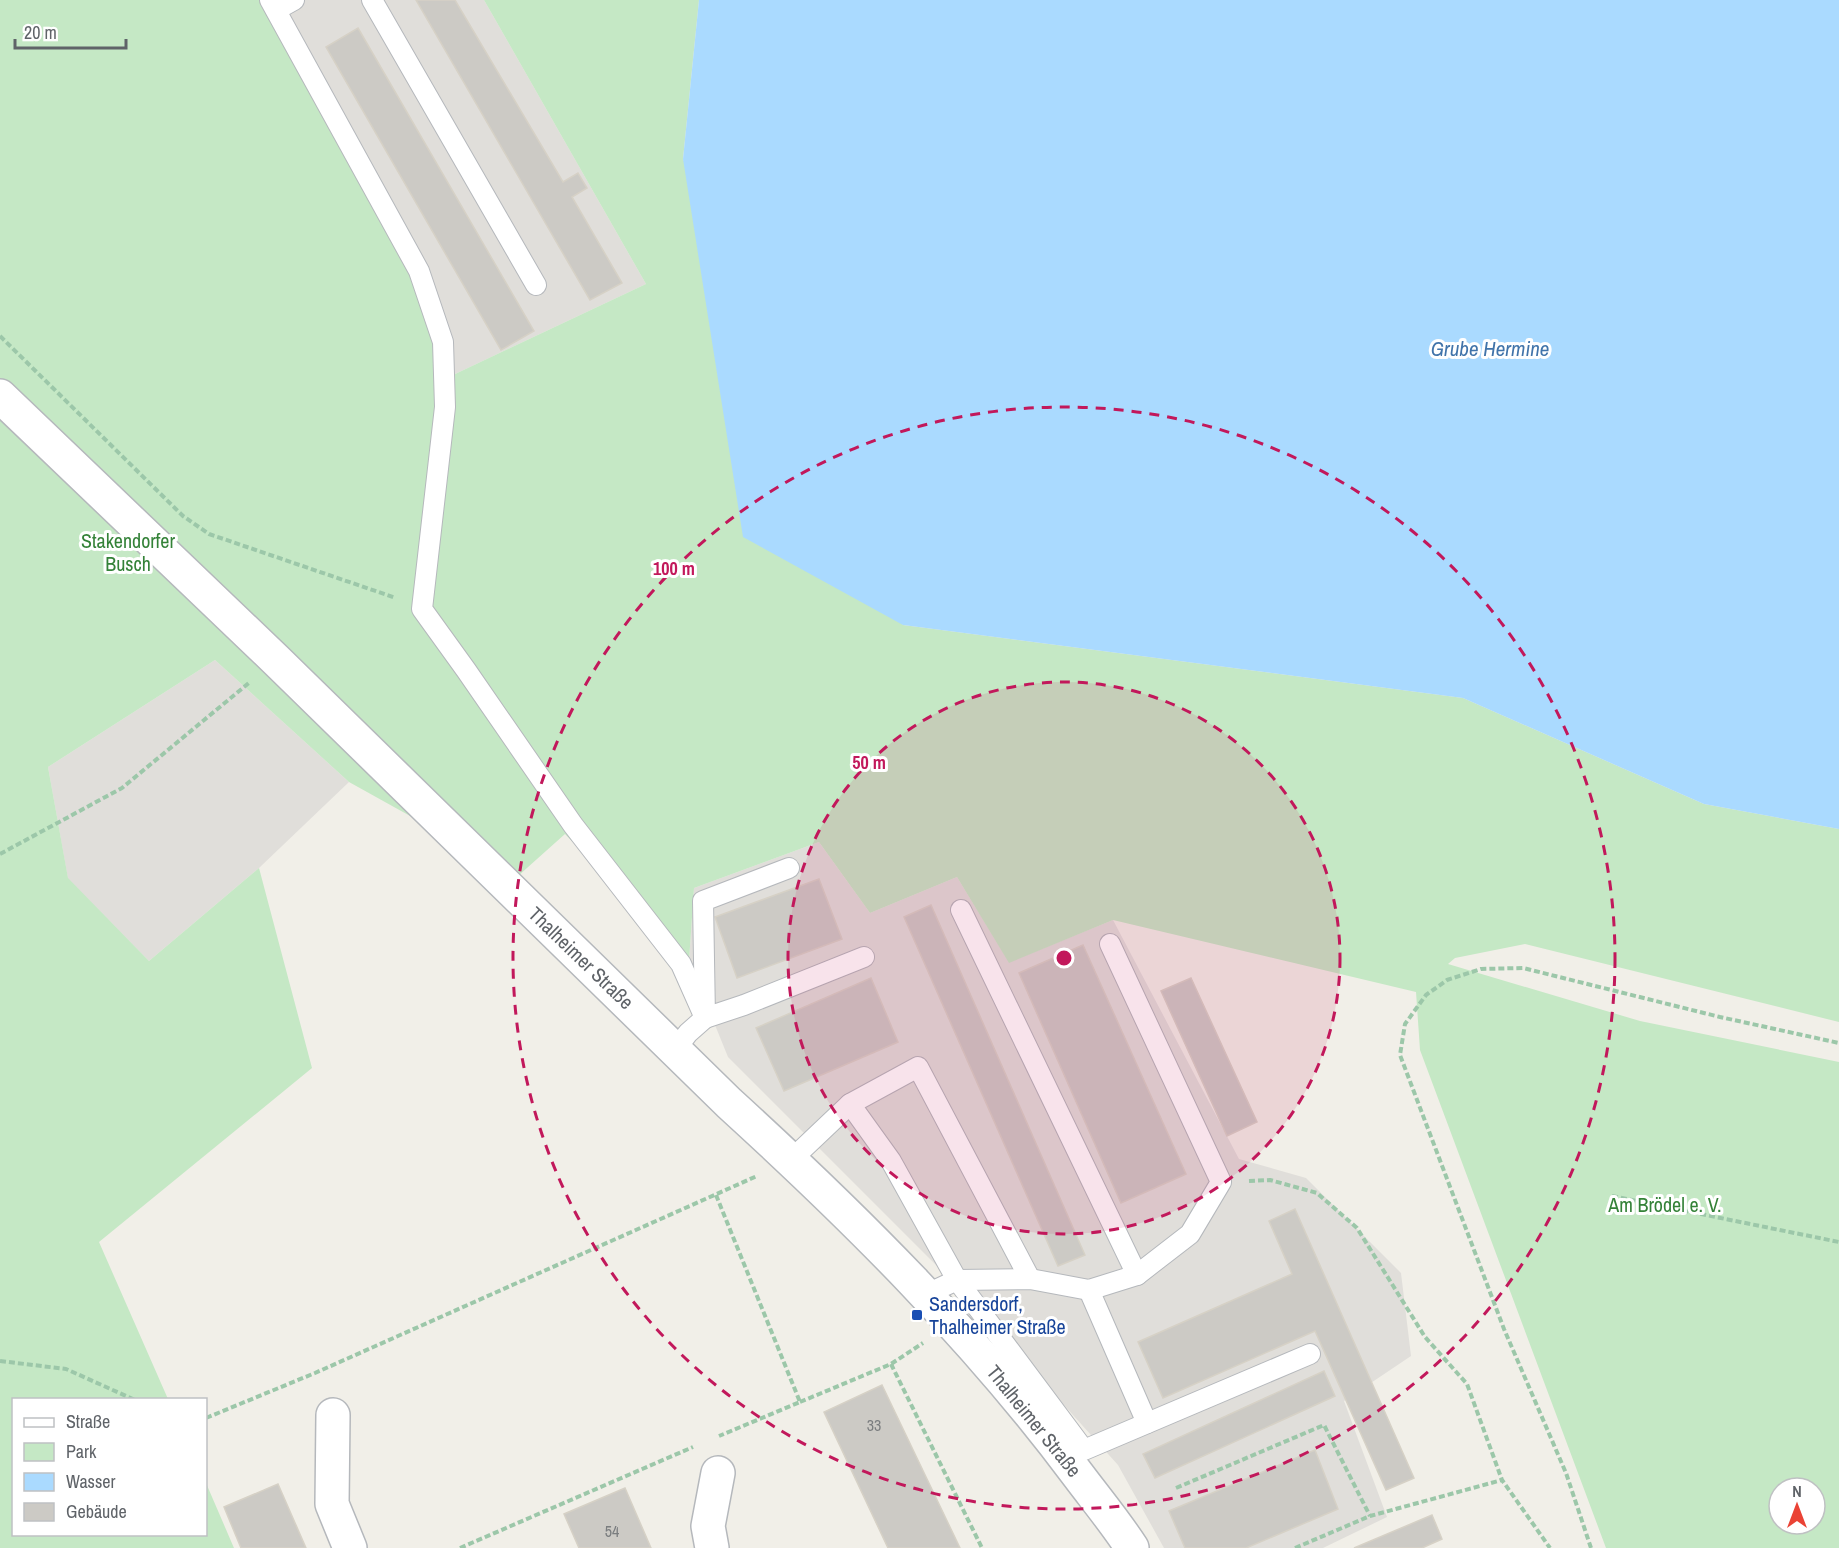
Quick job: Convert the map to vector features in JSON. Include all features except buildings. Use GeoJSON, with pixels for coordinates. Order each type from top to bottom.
{"type":"FeatureCollection","features":[{"type":"Feature","properties":{"kind":"street","name":"Thalheimer Straße"},"geometry":{"type":"LineString","coordinates":[[0,396],[276,660],[927,1294],[1049,1436],[1132,1548]]}},
{"type":"Feature","properties":{"kind":"street"},"geometry":{"type":"LineString","coordinates":[[333,1415],[332,1504],[350,1548]]}},
{"type":"Feature","properties":{"kind":"street"},"geometry":{"type":"LineString","coordinates":[[712,1548],[708,1526],[718,1473]]}},
{"type":"Feature","properties":{"kind":"lane"},"geometry":{"type":"LineString","coordinates":[[294,0],[273,5],[419,271],[443,342],[445,407],[422,609],[573,825],[681,964],[705,1018]]}},
{"type":"Feature","properties":{"kind":"lane"},"geometry":{"type":"LineString","coordinates":[[372,0],[536,285]]}},
{"type":"Feature","properties":{"kind":"lane"},"geometry":{"type":"LineString","coordinates":[[705,1018],[703,901],[789,868]]}},
{"type":"Feature","properties":{"kind":"lane"},"geometry":{"type":"LineString","coordinates":[[961,910],[1137,1275]]}},
{"type":"Feature","properties":{"kind":"lane"},"geometry":{"type":"LineString","coordinates":[[927,1294],[957,1280],[1030,1278],[1089,1290],[1137,1275],[1190,1234],[1221,1182],[1110,944]]}},
{"type":"Feature","properties":{"kind":"lane"},"geometry":{"type":"LineString","coordinates":[[675,1050],[688,1033],[705,1018],[744,1005],[864,957]]}},
{"type":"Feature","properties":{"kind":"lane"},"geometry":{"type":"LineString","coordinates":[[791,1160],[850,1104],[918,1067],[1030,1278]]}},
{"type":"Feature","properties":{"kind":"lane"},"geometry":{"type":"LineString","coordinates":[[850,1104],[891,1161],[957,1280],[1084,1450],[1310,1354]]}},
{"type":"Feature","properties":{"kind":"lane"},"geometry":{"type":"LineString","coordinates":[[1089,1290],[1147,1423]]}},
{"type":"Feature","properties":{"kind":"path"},"geometry":{"type":"LineString","coordinates":[[0,336],[183,516],[209,534],[397,598],[422,609]]}},
{"type":"Feature","properties":{"kind":"path"},"geometry":{"type":"LineString","coordinates":[[0,854],[122,788],[276,660]]}},
{"type":"Feature","properties":{"kind":"path"},"geometry":{"type":"LineString","coordinates":[[1591,1548],[1566,1473],[1504,1329],[1400,1055],[1405,1024],[1426,994],[1447,980],[1481,969],[1523,968],[1720,1017],[1839,1043]]}},
{"type":"Feature","properties":{"kind":"path"},"geometry":{"type":"LineString","coordinates":[[207,1418],[315,1373],[791,1160]]}},
{"type":"Feature","properties":{"kind":"path"},"geometry":{"type":"LineString","coordinates":[[1221,1182],[1270,1180],[1317,1193],[1357,1228],[1425,1337],[1467,1384],[1502,1480],[1550,1548]]}},
{"type":"Feature","properties":{"kind":"path"},"geometry":{"type":"LineString","coordinates":[[716,1195],[800,1402]]}},
{"type":"Feature","properties":{"kind":"path"},"geometry":{"type":"LineString","coordinates":[[1612,1196],[1839,1242]]}},
{"type":"Feature","properties":{"kind":"path"},"geometry":{"type":"LineString","coordinates":[[714,1438],[891,1364],[954,1324]]}},
{"type":"Feature","properties":{"kind":"path"},"geometry":{"type":"LineString","coordinates":[[0,1361],[66,1369],[131,1398]]}},
{"type":"Feature","properties":{"kind":"path"},"geometry":{"type":"LineString","coordinates":[[891,1364],[982,1548]]}},
{"type":"Feature","properties":{"kind":"path"},"geometry":{"type":"LineString","coordinates":[[1176,1488],[1324,1425],[1370,1516]]}},
{"type":"Feature","properties":{"kind":"path"},"geometry":{"type":"LineString","coordinates":[[460,1548],[703,1443]]}},
{"type":"Feature","properties":{"kind":"path"},"geometry":{"type":"LineString","coordinates":[[1295,1548],[1370,1516],[1502,1480]]}},
{"type":"Feature","properties":{"kind":"shaded area"},"geometry":{"type":"Polygon","coordinates":[[[260,0],[484,0],[646,284],[453,375],[416,274],[260,0]]]}},
{"type":"Feature","properties":{"kind":"shaded area"},"geometry":{"type":"Polygon","coordinates":[[[215,660],[349,782],[259,868],[149,961],[68,879],[48,767],[215,660]]]}},
{"type":"Feature","properties":{"kind":"shaded area"},"geometry":{"type":"Polygon","coordinates":[[[819,842],[870,913],[957,877],[1009,962],[1113,920],[1239,1159],[1306,1178],[1401,1273],[1411,1356],[1344,1401],[1387,1517],[1323,1548],[1164,1548],[1118,1465],[956,1285],[728,1057],[689,961],[694,888],[819,842]]]}},
{"type":"Feature","properties":{"kind":"green space"},"geometry":{"type":"Polygon","coordinates":[[[0,0],[260,0],[416,274],[453,375],[646,284],[484,0],[699,0],[683,159],[903,625],[1463,698],[1704,804],[1839,829],[1839,1022],[1525,944],[1455,958],[1448,964],[1640,1021],[1839,1062],[1839,1548],[1606,1548],[1420,1050],[1416,992],[1113,920],[1009,963],[957,877],[870,913],[819,842],[694,888],[689,961],[565,834],[518,876],[349,782],[215,660],[48,767],[68,878],[149,961],[259,868],[312,1068],[99,1242],[168,1398],[12,1398],[12,1536],[207,1536],[207,1485],[234,1548],[0,1548],[0,0]]]}},
{"type":"Feature","properties":{"kind":"water","name":"Grube Hermine"},"geometry":{"type":"Polygon","coordinates":[[[699,0],[1839,0],[1839,829],[1704,804],[1463,698],[903,625],[743,537],[683,159],[699,0]]]}},
{"type":"Feature","properties":{"kind":"place","name":"Sandersdorf, Thalheimer Straße"},"geometry":{"type":"Point","coordinates":[917,1315]}},
{"type":"Feature","properties":{"kind":"park label","name":"Stakendorfer Busch"},"geometry":{"type":"Point","coordinates":[128,552]}},
{"type":"Feature","properties":{"kind":"park label","name":"Am Brödel e. V."},"geometry":{"type":"Point","coordinates":[1665,1205]}}]}
